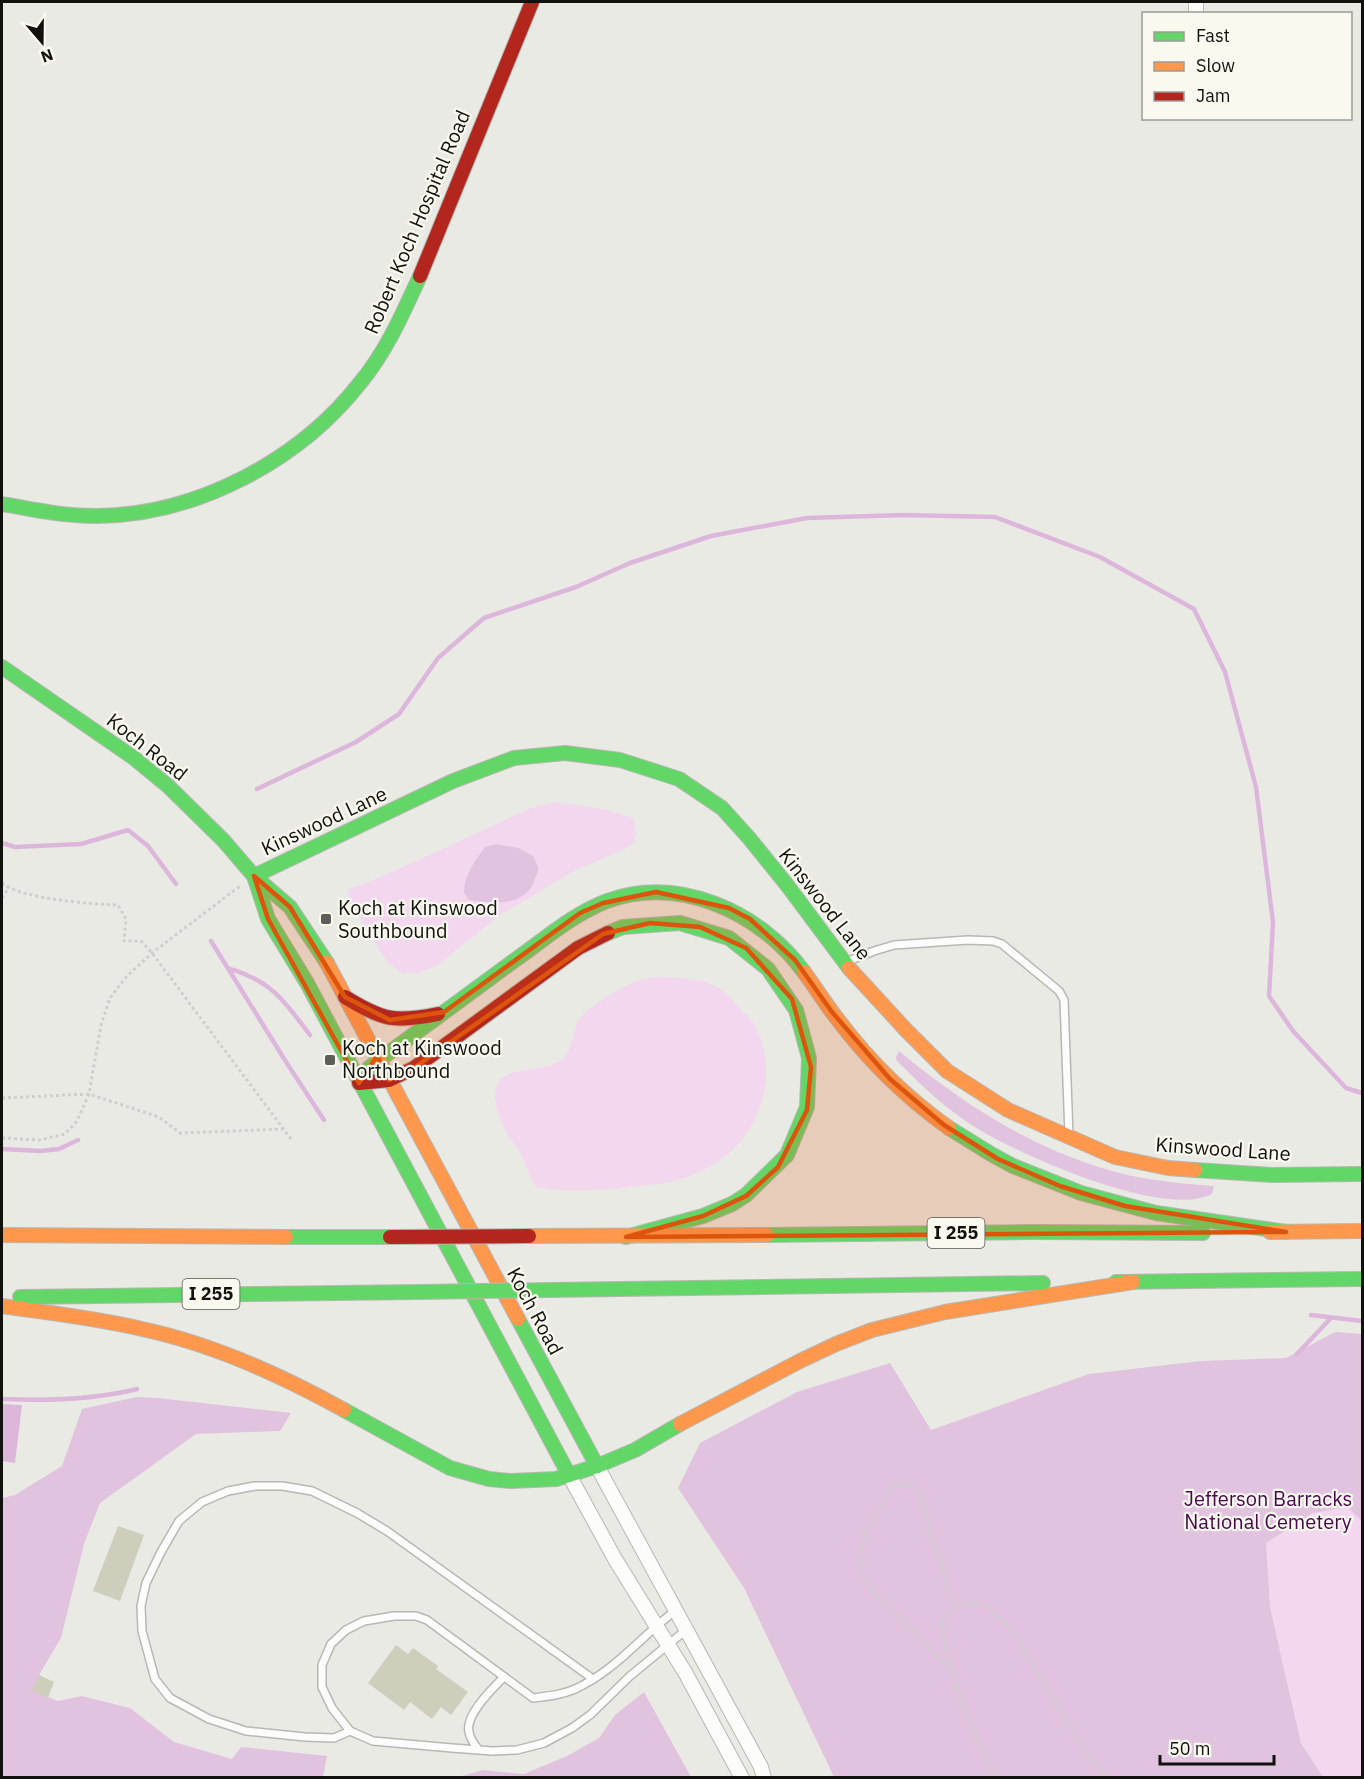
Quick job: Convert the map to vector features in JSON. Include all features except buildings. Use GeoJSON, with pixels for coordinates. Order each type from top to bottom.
{"type":"FeatureCollection","features":[{"type":"Feature","properties":{"kind":"main road","name":"Robert Koch Hospital Road"},"geometry":{"type":"LineString","coordinates":[[2,504],[45,512],[102,515],[142,512],[177,505],[207,495],[268,466],[291,452],[331,417],[369,372],[401,317],[532,2]]}},
{"type":"Feature","properties":{"kind":"main road","name":"Koch Road"},"geometry":{"type":"LineString","coordinates":[[2,667],[74,715],[142,765],[196,812],[254,876],[290,907],[312,939],[345,997],[597,1466]]}},
{"type":"Feature","properties":{"kind":"main road","name":"Kinswood Lane"},"geometry":{"type":"LineString","coordinates":[[254,876],[453,781],[514,758],[565,753],[620,760],[679,779],[722,808],[788,885],[853,973],[947,1071],[1008,1110],[1115,1157],[1168,1168],[1272,1175],[1362,1174]]}},
{"type":"Feature","properties":{"kind":"main road","name":"Koch Road"},"geometry":{"type":"LineString","coordinates":[[254,876],[268,919],[307,983],[569,1475]]}},
{"type":"Feature","properties":{"kind":"main road"},"geometry":{"type":"LineString","coordinates":[[359,1083],[369,1068],[379,1060],[580,913],[627,896],[656,892],[682,895],[729,908],[750,919],[773,937],[795,960],[832,1012],[890,1079],[944,1125],[998,1159],[1060,1186],[1125,1206],[1286,1232]]}},
{"type":"Feature","properties":{"kind":"main road"},"geometry":{"type":"LineString","coordinates":[[359,1083],[389,1080],[414,1068],[578,948],[603,934],[624,927],[650,923],[676,923],[700,927],[746,948],[780,981],[792,999],[801,1020],[808,1045],[811,1089],[799,1132],[778,1167],[746,1196],[703,1216],[626,1237]]}},
{"type":"Feature","properties":{"kind":"main road"},"geometry":{"type":"LineString","coordinates":[[345,997],[373,1014],[390,1020],[408,1021],[444,1012]]}},
{"type":"Feature","properties":{"kind":"main road","name":"I 255"},"geometry":{"type":"LineString","coordinates":[[2,1234],[197,1237],[732,1237],[981,1232],[1362,1231]]}},
{"type":"Feature","properties":{"kind":"main road","name":"I 255"},"geometry":{"type":"LineString","coordinates":[[2,1297],[1362,1279]]}},
{"type":"Feature","properties":{"kind":"main road"},"geometry":{"type":"LineString","coordinates":[[2,1306],[144,1329],[215,1350],[314,1393],[450,1468],[470,1475],[511,1481],[556,1479],[597,1466],[635,1450],[800,1361],[872,1330],[945,1312],[1133,1282]]}},
{"type":"Feature","properties":{"kind":"street","name":"Koch Road"},"geometry":{"type":"LineString","coordinates":[[597,1466],[761,1767],[764,1778]]}},
{"type":"Feature","properties":{"kind":"street","name":"Koch Road"},"geometry":{"type":"LineString","coordinates":[[569,1475],[742,1778]]}},
{"type":"Feature","properties":{"kind":"lane"},"geometry":{"type":"LineString","coordinates":[[845,962],[894,945],[968,940],[993,941],[1002,944],[1059,991],[1064,1000],[1069,1138]]}},
{"type":"Feature","properties":{"kind":"lane"},"geometry":{"type":"LineString","coordinates":[[350,1731],[334,1738],[246,1731],[209,1719],[170,1698],[155,1679],[142,1631],[141,1606],[146,1583],[160,1552],[179,1521],[202,1502],[228,1491],[255,1486],[282,1486],[312,1491],[387,1531],[593,1679]]}},
{"type":"Feature","properties":{"kind":"lane"},"geometry":{"type":"LineString","coordinates":[[675,1611],[656,1625],[609,1668],[582,1686],[560,1694],[533,1698],[427,1620],[416,1616],[364,1621],[346,1630],[331,1644],[322,1665],[322,1687],[332,1708],[350,1731],[374,1741],[492,1751],[517,1750],[544,1743],[572,1728],[590,1715],[630,1676],[686,1630]]}},
{"type":"Feature","properties":{"kind":"lane"},"geometry":{"type":"LineString","coordinates":[[478,1749],[468,1731],[470,1720],[484,1699],[504,1677]]}},
{"type":"Feature","properties":{"kind":"path"},"geometry":{"type":"LineString","coordinates":[[2,1138],[39,1140],[65,1134],[76,1121],[89,1094],[101,1025],[110,998],[126,977],[152,953],[254,876]]}},
{"type":"Feature","properties":{"kind":"path"},"geometry":{"type":"LineString","coordinates":[[2,883],[8,889],[38,896],[83,903],[118,905],[126,919],[124,941],[141,940],[152,953],[291,1139]]}},
{"type":"Feature","properties":{"kind":"path"},"geometry":{"type":"LineString","coordinates":[[2,898],[8,889]]}},
{"type":"Feature","properties":{"kind":"path"},"geometry":{"type":"LineString","coordinates":[[2,1098],[89,1094],[159,1117],[180,1133],[284,1129]]}},
{"type":"Feature","properties":{"kind":"path"},"geometry":{"type":"LineString","coordinates":[[949,1667],[872,1591],[859,1561],[866,1531],[895,1483],[917,1484],[955,1605]]}},
{"type":"Feature","properties":{"kind":"path"},"geometry":{"type":"LineString","coordinates":[[997,1778],[970,1722],[949,1667],[944,1647],[941,1622],[955,1605],[974,1603],[990,1609],[1017,1637],[1073,1733],[1106,1778]]}},
{"type":"Feature","properties":{"kind":"highlighted area"},"geometry":{"type":"Polygon","coordinates":[[[254,876],[290,907],[345,997],[390,1020],[444,1012],[580,913],[603,903],[656,892],[729,908],[750,919],[795,960],[832,1012],[890,1079],[944,1125],[998,1159],[1060,1186],[1125,1206],[1286,1232],[626,1237],[703,1216],[746,1196],[778,1167],[807,1110],[811,1067],[792,999],[746,948],[700,927],[650,923],[603,934],[414,1068],[389,1080],[377,1056],[359,1083],[268,919],[254,876]]]}},
{"type":"Feature","properties":{"kind":"green space"},"geometry":{"type":"Polygon","coordinates":[[[554,802],[604,809],[633,818],[636,832],[634,843],[576,870],[503,913],[436,966],[417,973],[402,973],[388,963],[349,901],[348,890],[531,808],[554,802]]]}},
{"type":"Feature","properties":{"kind":"green space"},"geometry":{"type":"Polygon","coordinates":[[[496,844],[518,848],[533,856],[538,872],[531,888],[524,895],[508,902],[469,900],[464,893],[464,886],[471,868],[485,847],[496,844]]]}},
{"type":"Feature","properties":{"kind":"green space"},"geometry":{"type":"Polygon","coordinates":[[[652,977],[692,979],[715,986],[728,995],[751,1020],[760,1037],[765,1054],[766,1072],[764,1091],[752,1125],[724,1157],[703,1170],[679,1180],[595,1190],[559,1190],[536,1187],[517,1147],[500,1119],[495,1102],[497,1086],[501,1079],[509,1074],[560,1061],[570,1048],[581,1016],[603,999],[628,985],[652,977]]]}},
{"type":"Feature","properties":{"kind":"green space"},"geometry":{"type":"Polygon","coordinates":[[[899,1051],[978,1109],[1034,1141],[1095,1166],[1127,1175],[1214,1186],[1212,1194],[1190,1199],[1161,1198],[1128,1192],[1059,1168],[1027,1154],[978,1129],[946,1106],[897,1061],[899,1051]]]}},
{"type":"Feature","properties":{"kind":"green space"},"geometry":{"type":"Polygon","coordinates":[[[1335,1332],[1362,1334],[1362,1521],[1347,1507],[1313,1513],[1266,1543],[1270,1607],[1301,1743],[1323,1777],[834,1777],[744,1588],[678,1488],[700,1443],[797,1392],[890,1363],[931,1430],[1089,1374],[1201,1361],[1286,1358],[1335,1332]]]}},
{"type":"Feature","properties":{"kind":"green space"},"geometry":{"type":"Polygon","coordinates":[[[137,1397],[291,1413],[280,1431],[196,1434],[100,1503],[84,1544],[61,1638],[39,1675],[33,1691],[58,1701],[82,1696],[130,1708],[174,1742],[232,1759],[241,1747],[327,1756],[323,1777],[2,1778],[2,1498],[15,1495],[62,1466],[82,1409],[137,1397]]]}},
{"type":"Feature","properties":{"kind":"green space","name":"Jefferson Barracks National Cemetery"},"geometry":{"type":"Polygon","coordinates":[[[1362,1415],[1362,1777],[1323,1777],[1100,1419],[1362,1415]]]}},
{"type":"Feature","properties":{"kind":"green space"},"geometry":{"type":"Polygon","coordinates":[[[644,1692],[691,1777],[459,1777],[483,1770],[524,1774],[567,1756],[599,1738],[615,1715],[644,1692]]]}},
{"type":"Feature","properties":{"kind":"shaded area"},"geometry":{"type":"Polygon","coordinates":[[[2,1404],[22,1405],[15,1463],[2,1461],[2,1404]]]}},
{"type":"Feature","properties":{"kind":"waterway"},"geometry":{"type":"LineString","coordinates":[[257,789],[356,742],[399,714],[438,658],[484,618],[576,587],[630,563],[711,536],[807,518],[905,515],[995,517],[1100,557],[1194,609],[1225,672],[1256,787],[1273,922],[1269,996],[1293,1031],[1346,1088],[1362,1093]]}},
{"type":"Feature","properties":{"kind":"waterway"},"geometry":{"type":"LineString","coordinates":[[2,843],[15,847],[81,844],[128,830],[148,846],[176,884]]}},
{"type":"Feature","properties":{"kind":"waterway"},"geometry":{"type":"LineString","coordinates":[[211,941],[324,1120]]}},
{"type":"Feature","properties":{"kind":"waterway"},"geometry":{"type":"LineString","coordinates":[[230,969],[267,986],[285,1003],[310,1035]]}},
{"type":"Feature","properties":{"kind":"waterway"},"geometry":{"type":"LineString","coordinates":[[2,1149],[41,1151],[59,1149],[78,1140]]}},
{"type":"Feature","properties":{"kind":"waterway"},"geometry":{"type":"LineString","coordinates":[[1311,1315],[1362,1321]]}},
{"type":"Feature","properties":{"kind":"waterway"},"geometry":{"type":"LineString","coordinates":[[1297,1354],[1331,1318]]}},
{"type":"Feature","properties":{"kind":"waterway"},"geometry":{"type":"LineString","coordinates":[[2,1399],[70,1399],[137,1389]]}},
{"type":"Feature","properties":{"kind":"traffic: fast"},"geometry":{"type":"LineString","coordinates":[[2,504],[73,515],[134,513],[171,506],[208,494],[243,478],[276,459],[307,437],[360,383],[386,345],[420,276]]}},
{"type":"Feature","properties":{"kind":"traffic: fast"},"geometry":{"type":"LineString","coordinates":[[2,667],[134,758],[168,786],[223,840],[254,876],[290,907],[327,963]]}},
{"type":"Feature","properties":{"kind":"traffic: fast"},"geometry":{"type":"LineString","coordinates":[[254,876],[453,781],[514,758],[565,753],[620,760],[679,779],[722,808],[787,885],[849,968]]}},
{"type":"Feature","properties":{"kind":"traffic: fast"},"geometry":{"type":"LineString","coordinates":[[254,876],[268,919],[307,983],[569,1475]]}},
{"type":"Feature","properties":{"kind":"traffic: fast"},"geometry":{"type":"LineString","coordinates":[[359,1083],[369,1068],[379,1060],[571,920],[607,901],[635,894],[662,893],[690,896],[716,904],[742,916],[765,932],[804,972]]}},
{"type":"Feature","properties":{"kind":"traffic: fast"},"geometry":{"type":"LineString","coordinates":[[608,933],[623,927],[680,923],[729,938],[768,969],[796,1010],[809,1058],[807,1107],[787,1155],[746,1195],[732,1204],[703,1216],[626,1237]]}},
{"type":"Feature","properties":{"kind":"traffic: fast"},"geometry":{"type":"LineString","coordinates":[[949,1128],[1013,1166],[1081,1193],[1156,1213],[1286,1232]]}},
{"type":"Feature","properties":{"kind":"traffic: fast"},"geometry":{"type":"LineString","coordinates":[[1195,1170],[1272,1175],[1362,1174]]}},
{"type":"Feature","properties":{"kind":"traffic: fast"},"geometry":{"type":"LineString","coordinates":[[767,1235],[1203,1233]]}},
{"type":"Feature","properties":{"kind":"traffic: fast"},"geometry":{"type":"LineString","coordinates":[[286,1237],[390,1237]]}},
{"type":"Feature","properties":{"kind":"traffic: fast"},"geometry":{"type":"LineString","coordinates":[[1116,1282],[1362,1279]]}},
{"type":"Feature","properties":{"kind":"traffic: fast"},"geometry":{"type":"LineString","coordinates":[[549,1290],[1043,1283]]}},
{"type":"Feature","properties":{"kind":"traffic: fast"},"geometry":{"type":"LineString","coordinates":[[421,1292],[549,1290]]}},
{"type":"Feature","properties":{"kind":"traffic: fast"},"geometry":{"type":"LineString","coordinates":[[20,1297],[421,1292]]}},
{"type":"Feature","properties":{"kind":"traffic: fast"},"geometry":{"type":"LineString","coordinates":[[518,1319],[597,1466]]}},
{"type":"Feature","properties":{"kind":"traffic: fast"},"geometry":{"type":"LineString","coordinates":[[344,1410],[450,1468],[489,1479],[511,1481],[556,1479],[597,1466],[635,1450],[680,1424]]}},
{"type":"Feature","properties":{"kind":"traffic: slow"},"geometry":{"type":"LineString","coordinates":[[327,963],[518,1319]]}},
{"type":"Feature","properties":{"kind":"traffic: slow"},"geometry":{"type":"LineString","coordinates":[[849,968],[947,1071],[1008,1110],[1115,1157],[1168,1168],[1195,1170]]}},
{"type":"Feature","properties":{"kind":"traffic: slow"},"geometry":{"type":"LineString","coordinates":[[804,972],[834,1015],[876,1065],[904,1092],[949,1128]]}},
{"type":"Feature","properties":{"kind":"traffic: slow"},"geometry":{"type":"LineString","coordinates":[[1270,1232],[1362,1231]]}},
{"type":"Feature","properties":{"kind":"traffic: slow"},"geometry":{"type":"LineString","coordinates":[[2,1235],[286,1237]]}},
{"type":"Feature","properties":{"kind":"traffic: slow"},"geometry":{"type":"LineString","coordinates":[[529,1236],[767,1235]]}},
{"type":"Feature","properties":{"kind":"traffic: slow"},"geometry":{"type":"LineString","coordinates":[[680,1424],[800,1361],[872,1330],[945,1312],[1133,1282]]}},
{"type":"Feature","properties":{"kind":"traffic: slow"},"geometry":{"type":"LineString","coordinates":[[2,1306],[125,1325],[195,1343],[271,1373],[344,1410]]}},
{"type":"Feature","properties":{"kind":"traffic: jam"},"geometry":{"type":"LineString","coordinates":[[420,276],[532,2]]}},
{"type":"Feature","properties":{"kind":"traffic: jam"},"geometry":{"type":"LineString","coordinates":[[359,1083],[389,1080],[414,1068],[578,948],[608,933]]}},
{"type":"Feature","properties":{"kind":"traffic: jam"},"geometry":{"type":"LineString","coordinates":[[345,997],[369,1011],[399,1019],[438,1014]]}},
{"type":"Feature","properties":{"kind":"traffic: jam"},"geometry":{"type":"LineString","coordinates":[[390,1237],[529,1236]]}},
{"type":"Feature","properties":{"kind":"place","name":"Koch at Kinswood Southbound"},"geometry":{"type":"Point","coordinates":[326,919]}},
{"type":"Feature","properties":{"kind":"place","name":"Koch at Kinswood Northbound"},"geometry":{"type":"Point","coordinates":[330,1060]}}]}
